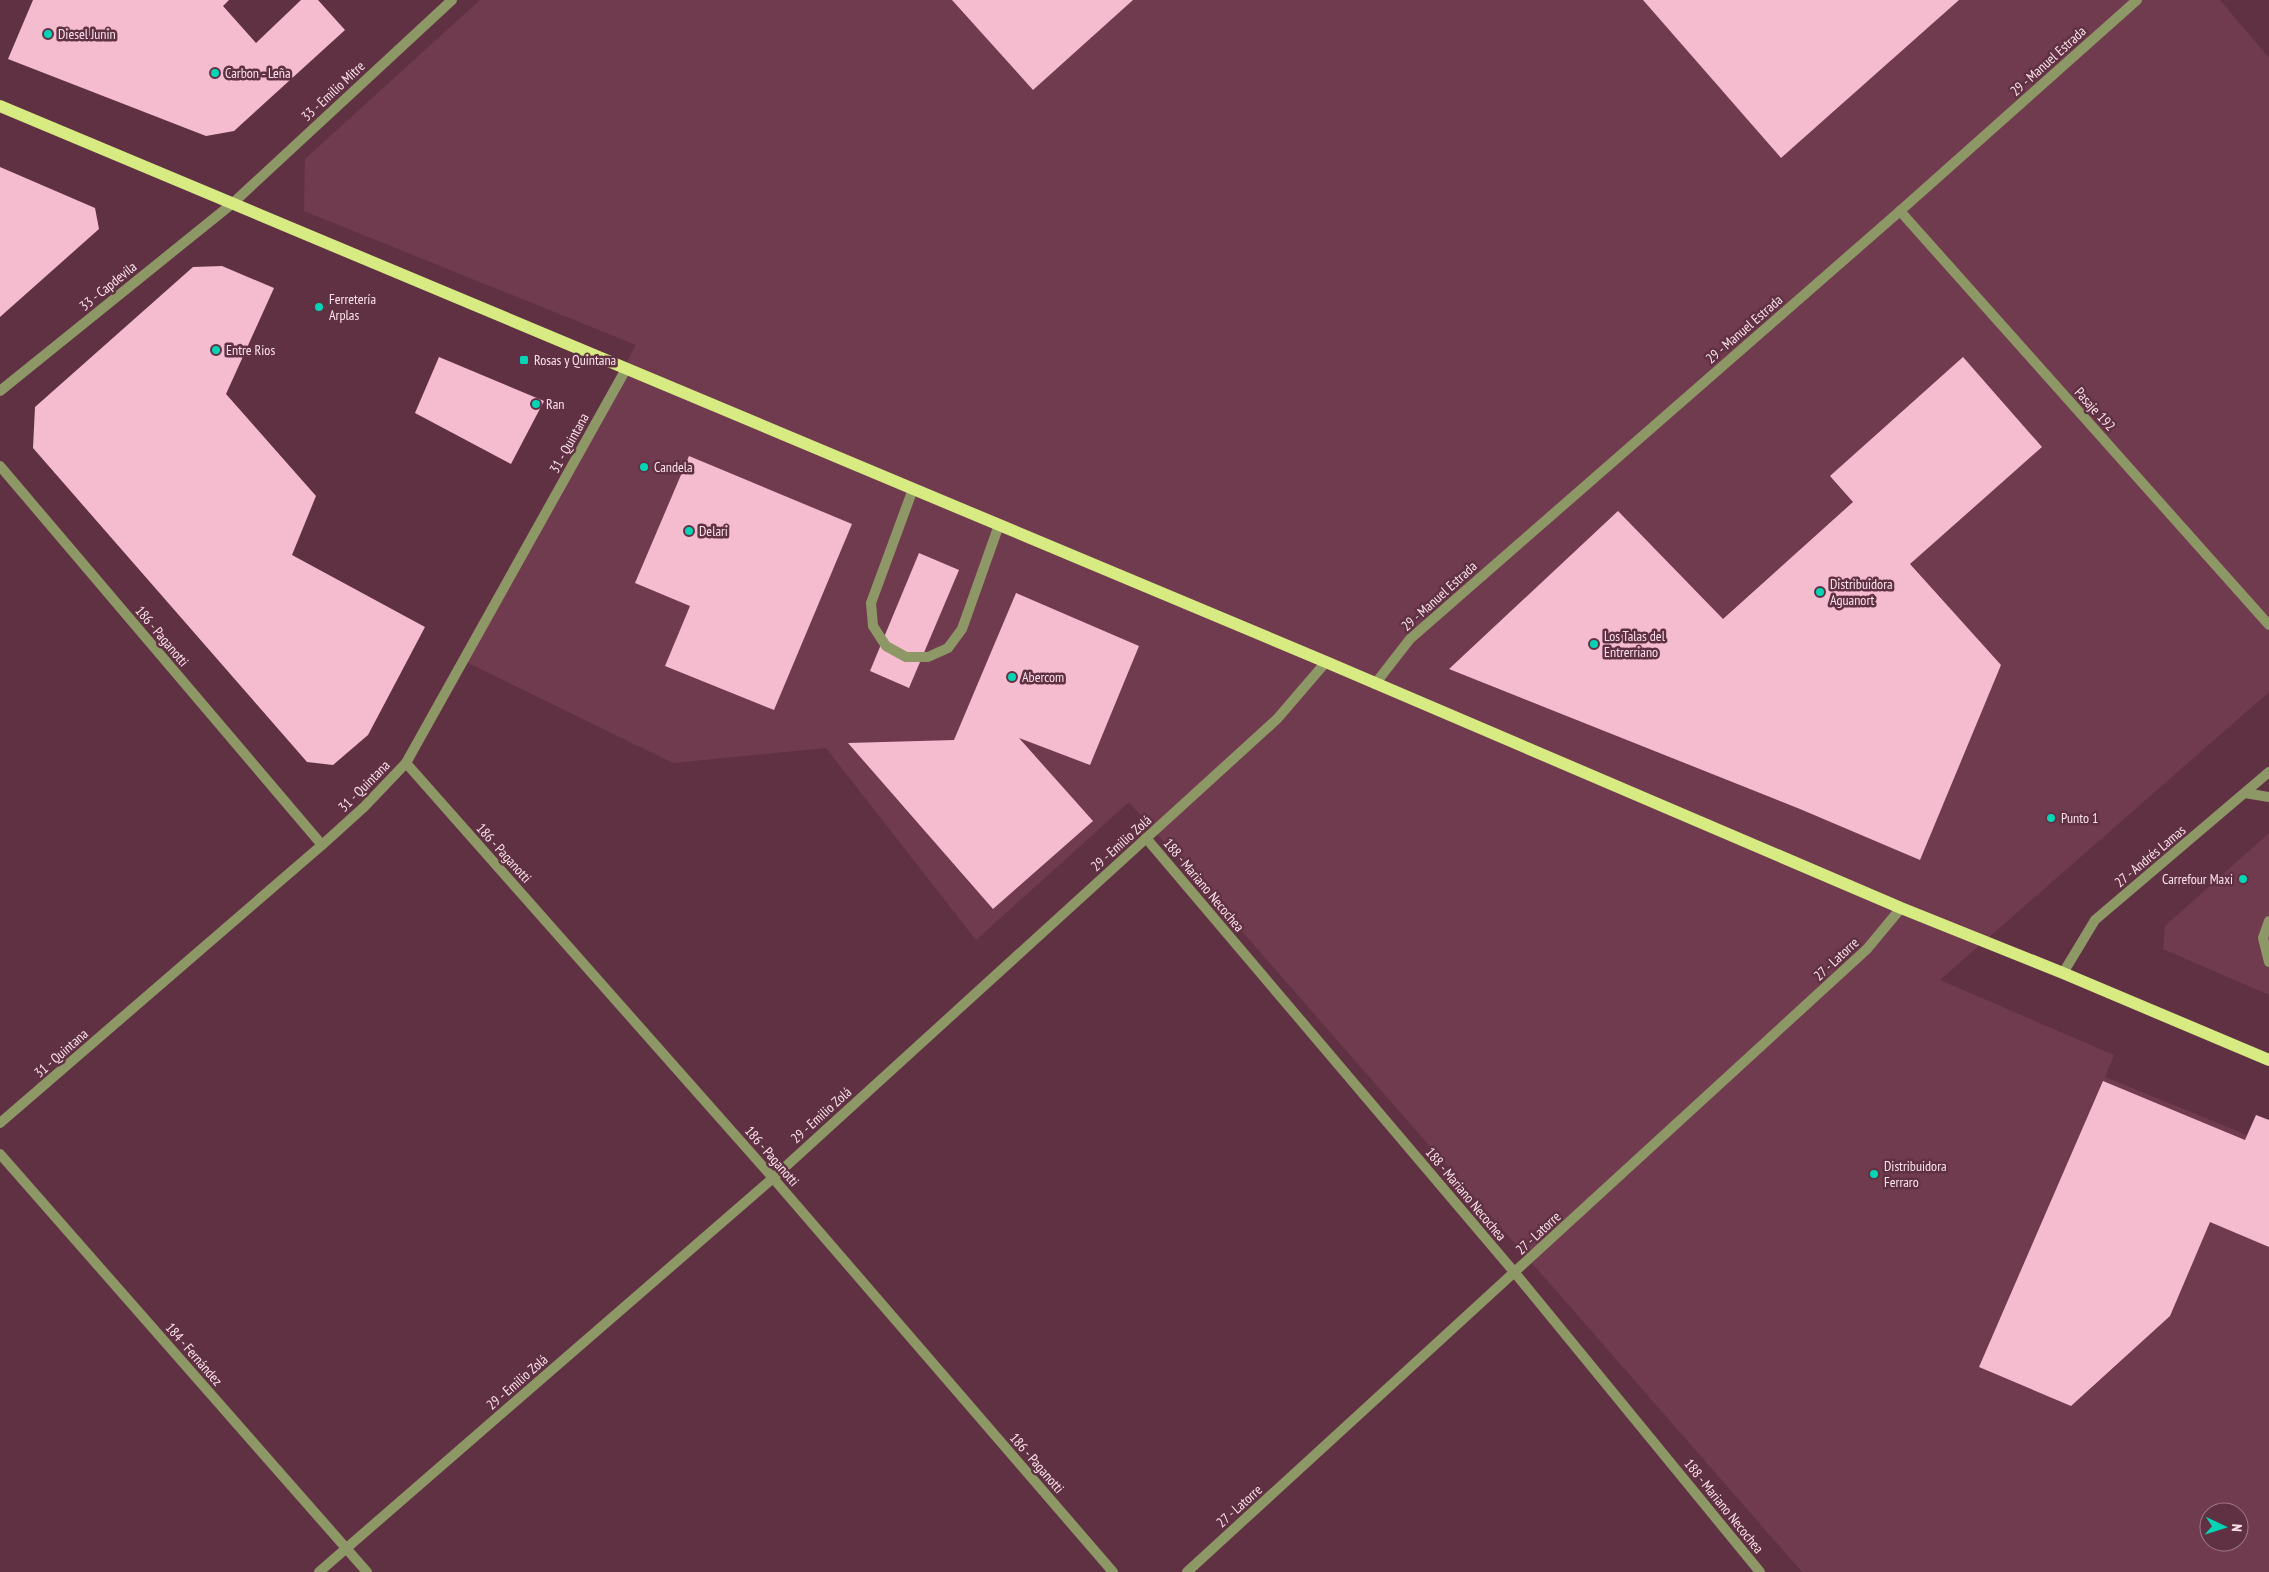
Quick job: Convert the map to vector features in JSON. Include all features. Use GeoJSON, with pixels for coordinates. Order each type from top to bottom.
{"type":"FeatureCollection","features":[{"type":"Feature","properties":{"kind":"main road"},"geometry":{"type":"LineString","coordinates":[[0,106],[1326,662],[1901,908],[2063,973],[2269,1060]]}},
{"type":"Feature","properties":{"kind":"street","name":"33 - Emilio Mitre"},"geometry":{"type":"LineString","coordinates":[[233,203],[452,0]]}},
{"type":"Feature","properties":{"kind":"street","name":"29 - Manuel Estrada"},"geometry":{"type":"LineString","coordinates":[[1375,684],[1410,639],[1900,211],[2137,0]]}},
{"type":"Feature","properties":{"kind":"street","name":"33 - Capdevila"},"geometry":{"type":"LineString","coordinates":[[0,391],[233,203]]}},
{"type":"Feature","properties":{"kind":"street","name":"Pasaje 192"},"geometry":{"type":"LineString","coordinates":[[1900,211],[2269,625]]}},
{"type":"Feature","properties":{"kind":"street","name":"31 - Quintana"},"geometry":{"type":"LineString","coordinates":[[0,1123],[322,845],[364,807],[406,763],[626,369]]}},
{"type":"Feature","properties":{"kind":"street","name":"186 - Paganotti"},"geometry":{"type":"LineString","coordinates":[[0,466],[322,845]]}},
{"type":"Feature","properties":{"kind":"street"},"geometry":{"type":"LineString","coordinates":[[913,489],[871,603],[873,626],[886,646],[906,657],[928,657],[948,648],[962,629],[999,525]]}},
{"type":"Feature","properties":{"kind":"street","name":"29 - Emilio Zolá"},"geometry":{"type":"LineString","coordinates":[[319,1572],[773,1178],[1277,719],[1326,662]]}},
{"type":"Feature","properties":{"kind":"street","name":"186 - Paganotti"},"geometry":{"type":"LineString","coordinates":[[406,763],[773,1178],[1113,1572]]}},
{"type":"Feature","properties":{"kind":"street","name":"27 - Andrés Lamas"},"geometry":{"type":"LineString","coordinates":[[2063,973],[2095,920],[2269,772]]}},
{"type":"Feature","properties":{"kind":"street"},"geometry":{"type":"LineString","coordinates":[[2245,792],[2269,797]]}},
{"type":"Feature","properties":{"kind":"street","name":"188 - Mariano Necochea"},"geometry":{"type":"LineString","coordinates":[[1146,838],[1515,1272],[1760,1572]]}},
{"type":"Feature","properties":{"kind":"street","name":"27 - Latorre"},"geometry":{"type":"LineString","coordinates":[[1187,1572],[1867,949],[1901,908]]}},
{"type":"Feature","properties":{"kind":"street"},"geometry":{"type":"LineString","coordinates":[[2269,921],[2263,938],[2267,961],[2269,962]]}},
{"type":"Feature","properties":{"kind":"street","name":"184 - Fernández"},"geometry":{"type":"LineString","coordinates":[[0,1154],[366,1572]]}},
{"type":"Feature","properties":{"kind":"shaded area"},"geometry":{"type":"Polygon","coordinates":[[[480,0],[2220,0],[2269,58],[2269,692],[1940,980],[2114,1055],[2105,1077],[2269,1144],[2269,1572],[1802,1572],[1129,802],[976,940],[826,748],[673,763],[466,662],[636,345],[304,211],[305,159],[480,0]]]}},
{"type":"Feature","properties":{"kind":"shaded area","name":"Carrefour Maxi"},"geometry":{"type":"Polygon","coordinates":[[[2269,833],[2269,995],[2163,949],[2165,926],[2269,833]]]}},
{"type":"Feature","properties":{"kind":"building","name":"Carbon - Leña"},"geometry":{"type":"Polygon","coordinates":[[[33,0],[229,0],[223,6],[256,43],[301,0],[318,0],[345,30],[234,131],[206,136],[8,59],[33,0]]]}},
{"type":"Feature","properties":{"kind":"building"},"geometry":{"type":"Polygon","coordinates":[[[952,0],[1133,0],[1033,90],[952,0]]]}},
{"type":"Feature","properties":{"kind":"building"},"geometry":{"type":"Polygon","coordinates":[[[1643,0],[1959,0],[1781,158],[1643,0]]]}},
{"type":"Feature","properties":{"kind":"building"},"geometry":{"type":"Polygon","coordinates":[[[0,167],[95,208],[99,229],[0,317],[0,167]]]}},
{"type":"Feature","properties":{"kind":"building"},"geometry":{"type":"Polygon","coordinates":[[[222,266],[274,288],[226,394],[316,496],[292,555],[425,627],[368,735],[333,765],[307,762],[33,448],[35,407],[193,267],[222,266]]]}},
{"type":"Feature","properties":{"kind":"building"},"geometry":{"type":"Polygon","coordinates":[[[439,357],[544,401],[511,464],[415,413],[439,357]]]}},
{"type":"Feature","properties":{"kind":"building"},"geometry":{"type":"Polygon","coordinates":[[[1963,357],[2042,447],[1910,564],[2001,665],[1920,860],[1800,809],[1449,669],[1618,511],[1723,619],[1853,502],[1830,476],[1963,357]]]}},
{"type":"Feature","properties":{"kind":"building"},"geometry":{"type":"Polygon","coordinates":[[[689,456],[852,524],[774,710],[665,666],[690,606],[635,583],[689,456]]]}},
{"type":"Feature","properties":{"kind":"building"},"geometry":{"type":"Polygon","coordinates":[[[919,553],[959,570],[909,688],[870,671],[919,553]]]}},
{"type":"Feature","properties":{"kind":"building"},"geometry":{"type":"Polygon","coordinates":[[[1016,593],[1139,646],[1090,765],[1019,738],[1093,821],[993,909],[848,743],[954,740],[1016,593]]]}},
{"type":"Feature","properties":{"kind":"building"},"geometry":{"type":"Polygon","coordinates":[[[2103,1081],[2245,1140],[2256,1115],[2269,1120],[2269,1247],[2210,1222],[2170,1316],[2071,1406],[1979,1367],[2103,1081]]]}},
{"type":"Feature","properties":{"kind":"place","name":"Diesel Junin"},"geometry":{"type":"Point","coordinates":[48,34]}},
{"type":"Feature","properties":{"kind":"place","name":"Carbon - Leña"},"geometry":{"type":"Point","coordinates":[215,73]}},
{"type":"Feature","properties":{"kind":"place","name":"Ferretería Arplas"},"geometry":{"type":"Point","coordinates":[319,307]}},
{"type":"Feature","properties":{"kind":"place","name":"Entre Rios"},"geometry":{"type":"Point","coordinates":[216,350]}},
{"type":"Feature","properties":{"kind":"place","name":"Rosas y Quintana"},"geometry":{"type":"Point","coordinates":[524,360]}},
{"type":"Feature","properties":{"kind":"place","name":"Ran"},"geometry":{"type":"Point","coordinates":[536,404]}},
{"type":"Feature","properties":{"kind":"place","name":"Candela"},"geometry":{"type":"Point","coordinates":[644,467]}},
{"type":"Feature","properties":{"kind":"place","name":"Delari"},"geometry":{"type":"Point","coordinates":[689,531]}},
{"type":"Feature","properties":{"kind":"place","name":"Distribuidora Aguanort"},"geometry":{"type":"Point","coordinates":[1820,592]}},
{"type":"Feature","properties":{"kind":"place","name":"Los Talas del Entrerriano"},"geometry":{"type":"Point","coordinates":[1594,644]}},
{"type":"Feature","properties":{"kind":"place","name":"Abercom"},"geometry":{"type":"Point","coordinates":[1012,677]}},
{"type":"Feature","properties":{"kind":"place","name":"Punto 1"},"geometry":{"type":"Point","coordinates":[2051,818]}},
{"type":"Feature","properties":{"kind":"place","name":"Carrefour Maxi"},"geometry":{"type":"Point","coordinates":[2243,879]}},
{"type":"Feature","properties":{"kind":"place","name":"Distribuidora Ferraro"},"geometry":{"type":"Point","coordinates":[1874,1174]}}]}
